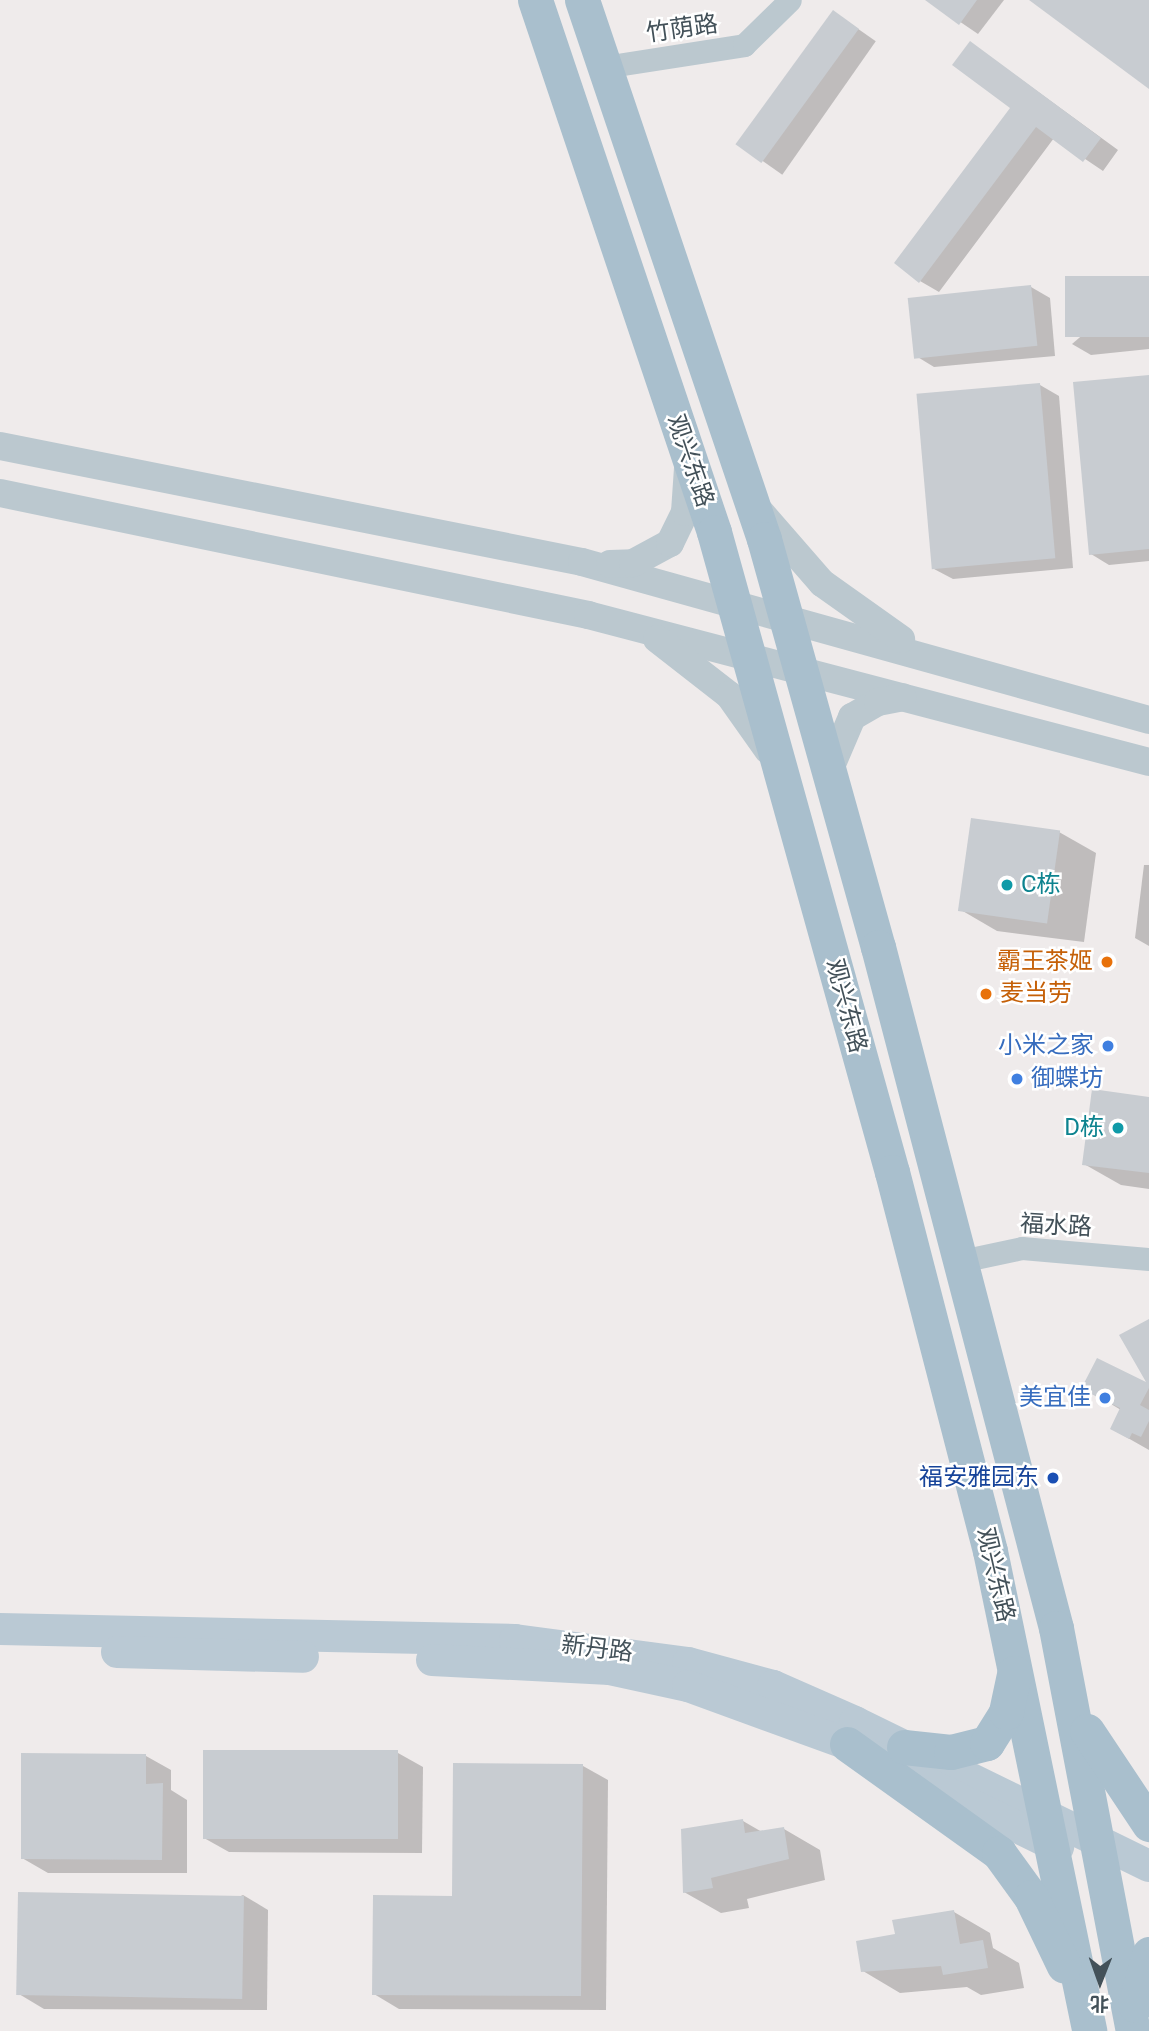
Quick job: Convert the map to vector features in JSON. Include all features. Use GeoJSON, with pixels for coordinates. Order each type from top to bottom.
{"type":"FeatureCollection","features":[{"type":"Feature","properties":{"kind":"main road","name":"观兴东路"},"geometry":{"type":"LineString","coordinates":[[535,0],[688,454],[734,602],[783,777],[962,1439],[1015,1663],[1089,2028]]}},
{"type":"Feature","properties":{"kind":"main road","name":"观兴东路"},"geometry":{"type":"LineString","coordinates":[[582,0],[748,493],[829,771],[961,1261],[1071,1697],[1133,2030]]}},
{"type":"Feature","properties":{"kind":"main road","name":"新丹路"},"geometry":{"type":"LineString","coordinates":[[0,1629],[605,1648],[773,1686],[904,1747],[1051,1831]]}},
{"type":"Feature","properties":{"kind":"main road","name":"新丹路"},"geometry":{"type":"LineString","coordinates":[[0,1651],[610,1670],[763,1710],[847,1744],[1102,1855],[1149,1889]]}},
{"type":"Feature","properties":{"kind":"main road"},"geometry":{"type":"LineString","coordinates":[[904,1747],[958,1752],[987,1743],[1006,1712],[1015,1663]]}},
{"type":"Feature","properties":{"kind":"main road"},"geometry":{"type":"LineString","coordinates":[[1071,1697],[1105,1763],[1149,1824]]}},
{"type":"Feature","properties":{"kind":"main road"},"geometry":{"type":"LineString","coordinates":[[847,1744],[999,1853],[1031,1897],[1089,2028]]}},
{"type":"Feature","properties":{"kind":"main road","name":"新丹路"},"geometry":{"type":"LineString","coordinates":[[1102,1855],[1149,1866]]}},
{"type":"Feature","properties":{"kind":"main road"},"geometry":{"type":"LineString","coordinates":[[1133,2030],[1149,1954]]}},
{"type":"Feature","properties":{"kind":"street","name":"竹荫路"},"geometry":{"type":"LineString","coordinates":[[604,67],[744,45],[790,0]]}},
{"type":"Feature","properties":{"kind":"street"},"geometry":{"type":"LineString","coordinates":[[0,446],[582,562],[941,658],[1149,720]]}},
{"type":"Feature","properties":{"kind":"street"},"geometry":{"type":"LineString","coordinates":[[582,562],[633,563],[670,543],[685,512],[688,454]]}},
{"type":"Feature","properties":{"kind":"street"},"geometry":{"type":"LineString","coordinates":[[0,493],[749,653],[1149,762]]}},
{"type":"Feature","properties":{"kind":"street"},"geometry":{"type":"LineString","coordinates":[[748,493],[778,538],[822,583],[897,638],[941,658]]}},
{"type":"Feature","properties":{"kind":"street"},"geometry":{"type":"LineString","coordinates":[[637,627],[729,695],[783,777]]}},
{"type":"Feature","properties":{"kind":"street"},"geometry":{"type":"LineString","coordinates":[[829,771],[852,717],[878,702],[907,696]]}},
{"type":"Feature","properties":{"kind":"street","name":"福水路"},"geometry":{"type":"LineString","coordinates":[[961,1261],[1022,1248],[1149,1259]]}},
{"type":"Feature","properties":{"kind":"building"},"geometry":{"type":"Polygon","coordinates":[[[925,0],[977,0],[959,25],[925,0]]]}},
{"type":"Feature","properties":{"kind":"building"},"geometry":{"type":"Polygon","coordinates":[[[1029,0],[1149,0],[1149,89],[1029,0]]]}},
{"type":"Feature","properties":{"kind":"building"},"geometry":{"type":"Polygon","coordinates":[[[833,10],[859,29],[761,163],[735,144],[833,10]]]}},
{"type":"Feature","properties":{"kind":"building"},"geometry":{"type":"Polygon","coordinates":[[[970,41],[1101,138],[1083,162],[1036,127],[919,283],[894,263],[1010,108],[952,65],[970,41]]]}},
{"type":"Feature","properties":{"kind":"building"},"geometry":{"type":"Polygon","coordinates":[[[1065,276],[1149,276],[1149,337],[1065,337],[1065,276]]]}},
{"type":"Feature","properties":{"kind":"building"},"geometry":{"type":"Polygon","coordinates":[[[1031,285],[1037,346],[914,359],[908,298],[1031,285]]]}},
{"type":"Feature","properties":{"kind":"building"},"geometry":{"type":"Polygon","coordinates":[[[1149,375],[1149,549],[1089,555],[1073,382],[1149,375]]]}},
{"type":"Feature","properties":{"kind":"building"},"geometry":{"type":"Polygon","coordinates":[[[1040,383],[1055,558],[932,569],[916,394],[1040,383]]]}},
{"type":"Feature","properties":{"kind":"building","name":"C栋"},"geometry":{"type":"Polygon","coordinates":[[[971,818],[1060,831],[1047,924],[958,911],[971,818]]]}},
{"type":"Feature","properties":{"kind":"building","name":"D栋"},"geometry":{"type":"Polygon","coordinates":[[[1092,1089],[1149,1097],[1149,1173],[1082,1165],[1092,1089]]]}},
{"type":"Feature","properties":{"kind":"building"},"geometry":{"type":"Polygon","coordinates":[[[1149,1319],[1149,1388],[1140,1405],[1149,1410],[1149,1421],[1141,1437],[1132,1433],[1129,1439],[1110,1429],[1120,1408],[1081,1389],[1097,1358],[1146,1382],[1119,1335],[1149,1319]]]}},
{"type":"Feature","properties":{"kind":"building"},"geometry":{"type":"Polygon","coordinates":[[[203,1750],[398,1750],[398,1839],[203,1839],[203,1750]]]}},
{"type":"Feature","properties":{"kind":"building"},"geometry":{"type":"Polygon","coordinates":[[[21,1753],[146,1754],[146,1784],[163,1783],[162,1860],[21,1859],[21,1753]]]}},
{"type":"Feature","properties":{"kind":"building"},"geometry":{"type":"Polygon","coordinates":[[[453,1763],[583,1764],[581,1996],[372,1995],[373,1895],[452,1896],[453,1763]]]}},
{"type":"Feature","properties":{"kind":"building"},"geometry":{"type":"Polygon","coordinates":[[[743,1819],[745,1833],[784,1827],[789,1859],[711,1878],[713,1888],[683,1893],[681,1829],[743,1819]]]}},
{"type":"Feature","properties":{"kind":"building"},"geometry":{"type":"Polygon","coordinates":[[[18,1892],[244,1896],[242,1999],[16,1995],[18,1892]]]}},
{"type":"Feature","properties":{"kind":"building"},"geometry":{"type":"Polygon","coordinates":[[[954,1910],[960,1944],[983,1940],[988,1968],[943,1975],[941,1966],[861,1972],[856,1941],[895,1934],[892,1920],[954,1910]]]}},
{"type":"Feature","properties":{"kind":"place","name":"C栋"},"geometry":{"type":"Point","coordinates":[1007,885]}},
{"type":"Feature","properties":{"kind":"place","name":"霸王茶姬"},"geometry":{"type":"Point","coordinates":[1107,962]}},
{"type":"Feature","properties":{"kind":"place","name":"麦当劳"},"geometry":{"type":"Point","coordinates":[986,994]}},
{"type":"Feature","properties":{"kind":"place","name":"小米之家"},"geometry":{"type":"Point","coordinates":[1108,1046]}},
{"type":"Feature","properties":{"kind":"place","name":"御蝶坊"},"geometry":{"type":"Point","coordinates":[1017,1079]}},
{"type":"Feature","properties":{"kind":"place","name":"D栋"},"geometry":{"type":"Point","coordinates":[1118,1128]}},
{"type":"Feature","properties":{"kind":"place","name":"美宜佳"},"geometry":{"type":"Point","coordinates":[1105,1398]}},
{"type":"Feature","properties":{"kind":"place","name":"福安雅园东"},"geometry":{"type":"Point","coordinates":[1053,1478]}}]}
